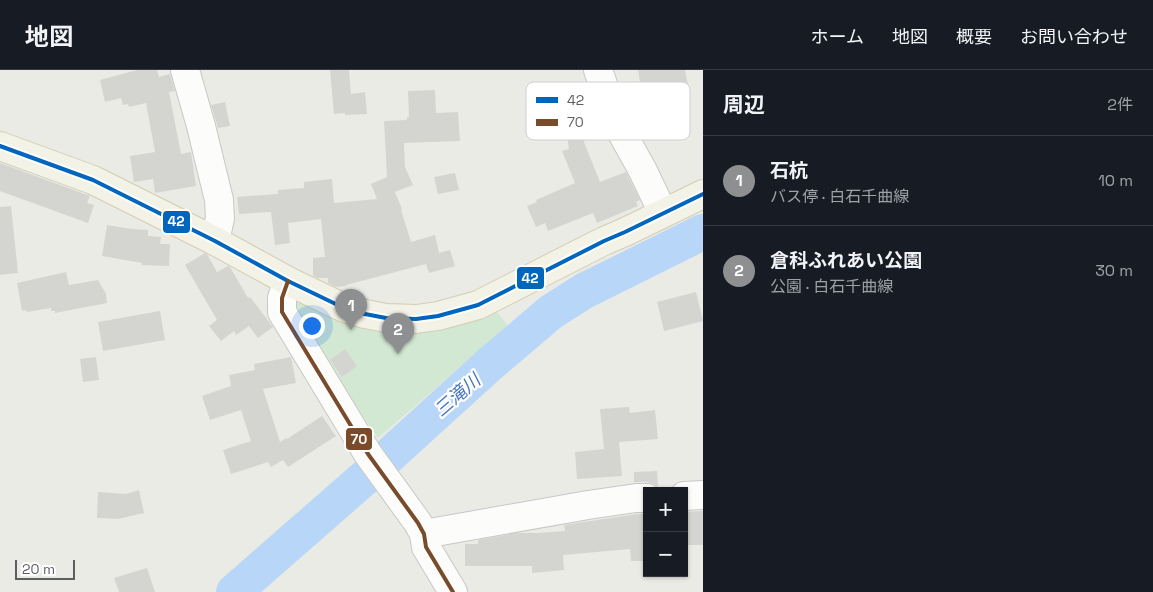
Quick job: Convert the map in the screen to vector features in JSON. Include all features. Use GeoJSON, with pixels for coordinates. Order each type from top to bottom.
{"type":"FeatureCollection","features":[{"type":"Feature","properties":{"kind":"main road"},"geometry":{"type":"LineString","coordinates":[[0,146],[93,180],[344,308],[386,318],[416,319],[438,316],[478,305],[604,241],[703,194]]}},
{"type":"Feature","properties":{"kind":"street"},"geometry":{"type":"LineString","coordinates":[[185,70],[219,200],[220,218],[215,242]]}},
{"type":"Feature","properties":{"kind":"street"},"geometry":{"type":"LineString","coordinates":[[598,70],[602,82]]}},
{"type":"Feature","properties":{"kind":"street"},"geometry":{"type":"LineString","coordinates":[[626,140],[663,213]]}},
{"type":"Feature","properties":{"kind":"street"},"geometry":{"type":"LineString","coordinates":[[288,281],[282,298],[282,312],[376,465],[418,523],[424,534],[426,547],[453,592]]}},
{"type":"Feature","properties":{"kind":"street"},"geometry":{"type":"LineString","coordinates":[[688,496],[703,495]]}},
{"type":"Feature","properties":{"kind":"street"},"geometry":{"type":"LineString","coordinates":[[424,534],[588,505],[643,498]]}},
{"type":"Feature","properties":{"kind":"green space"},"geometry":{"type":"Polygon","coordinates":[[[293,299],[379,329],[413,333],[435,331],[495,309],[508,326],[378,438],[333,375],[294,312],[293,299]]]}},
{"type":"Feature","properties":{"kind":"building"},"geometry":{"type":"Polygon","coordinates":[[[137,70],[157,70],[159,77],[170,74],[175,91],[169,92],[181,154],[191,152],[196,186],[155,193],[153,179],[134,182],[130,156],[155,152],[146,103],[129,107],[128,104],[123,105],[121,98],[105,102],[100,80],[137,70]]]}},
{"type":"Feature","properties":{"kind":"building"},"geometry":{"type":"Polygon","coordinates":[[[330,70],[349,70],[351,94],[365,92],[367,114],[334,114],[330,70]]]}},
{"type":"Feature","properties":{"kind":"building"},"geometry":{"type":"Polygon","coordinates":[[[638,70],[685,70],[687,82],[640,82],[638,70]]]}},
{"type":"Feature","properties":{"kind":"building"},"geometry":{"type":"Polygon","coordinates":[[[435,90],[436,113],[458,112],[460,141],[404,143],[405,167],[413,185],[395,192],[411,242],[435,235],[439,253],[450,250],[455,266],[429,273],[426,264],[346,286],[336,287],[328,283],[328,278],[313,276],[313,258],[325,257],[321,219],[288,223],[290,243],[275,245],[271,212],[239,214],[237,197],[278,194],[278,190],[304,188],[304,182],[332,179],[334,203],[377,199],[371,184],[387,177],[384,121],[407,120],[407,117],[409,117],[408,91],[435,90]]]}},
{"type":"Feature","properties":{"kind":"building"},"geometry":{"type":"Polygon","coordinates":[[[225,102],[230,126],[218,128],[211,105],[225,102]]]}},
{"type":"Feature","properties":{"kind":"building"},"geometry":{"type":"Polygon","coordinates":[[[568,140],[583,140],[600,182],[626,172],[640,200],[636,202],[638,206],[597,223],[593,213],[548,231],[545,223],[536,227],[527,206],[537,202],[536,200],[575,183],[562,151],[569,149],[568,140]]]}},
{"type":"Feature","properties":{"kind":"building"},"geometry":{"type":"Polygon","coordinates":[[[0,163],[90,196],[87,203],[94,205],[88,223],[0,191],[0,163]]]}},
{"type":"Feature","properties":{"kind":"building"},"geometry":{"type":"Polygon","coordinates":[[[455,173],[459,190],[438,194],[434,177],[455,173]]]}},
{"type":"Feature","properties":{"kind":"building"},"geometry":{"type":"Polygon","coordinates":[[[11,206],[18,273],[0,275],[0,207],[11,206]]]}},
{"type":"Feature","properties":{"kind":"building"},"geometry":{"type":"Polygon","coordinates":[[[107,225],[148,230],[148,236],[161,237],[160,244],[170,244],[169,266],[142,265],[142,263],[102,256],[107,225]]]}},
{"type":"Feature","properties":{"kind":"building"},"geometry":{"type":"Polygon","coordinates":[[[205,253],[217,272],[228,266],[230,267],[248,298],[250,297],[273,327],[258,338],[249,326],[236,335],[234,331],[221,341],[209,326],[217,320],[185,265],[205,253]]]}},
{"type":"Feature","properties":{"kind":"building"},"geometry":{"type":"Polygon","coordinates":[[[66,272],[69,285],[98,280],[106,294],[107,303],[55,313],[55,311],[51,311],[51,308],[27,312],[26,310],[22,311],[17,283],[66,272]]]}},
{"type":"Feature","properties":{"kind":"building"},"geometry":{"type":"Polygon","coordinates":[[[696,292],[703,321],[664,331],[657,302],[696,292]]]}},
{"type":"Feature","properties":{"kind":"building"},"geometry":{"type":"Polygon","coordinates":[[[160,311],[165,340],[103,351],[98,322],[160,311]]]}},
{"type":"Feature","properties":{"kind":"building"},"geometry":{"type":"Polygon","coordinates":[[[345,349],[357,366],[342,377],[330,360],[345,349]]]}},
{"type":"Feature","properties":{"kind":"building"},"geometry":{"type":"Polygon","coordinates":[[[96,357],[99,380],[83,382],[80,359],[96,357]]]}},
{"type":"Feature","properties":{"kind":"building"},"geometry":{"type":"Polygon","coordinates":[[[291,357],[296,383],[263,389],[280,442],[322,416],[336,436],[288,467],[283,460],[271,467],[268,462],[231,474],[223,450],[251,441],[241,410],[210,420],[202,396],[231,386],[229,375],[255,370],[254,364],[291,357]]]}},
{"type":"Feature","properties":{"kind":"building"},"geometry":{"type":"Polygon","coordinates":[[[629,407],[630,413],[655,410],[658,439],[619,442],[622,476],[577,479],[575,452],[604,449],[600,409],[629,407]]]}},
{"type":"Feature","properties":{"kind":"building"},"geometry":{"type":"Polygon","coordinates":[[[657,471],[658,487],[647,482],[634,482],[634,472],[657,471]]]}},
{"type":"Feature","properties":{"kind":"building"},"geometry":{"type":"Polygon","coordinates":[[[139,490],[144,513],[118,519],[97,518],[98,492],[126,494],[139,490]]]}},
{"type":"Feature","properties":{"kind":"building"},"geometry":{"type":"Polygon","coordinates":[[[703,511],[703,545],[688,545],[688,512],[703,511]]]}},
{"type":"Feature","properties":{"kind":"building"},"geometry":{"type":"Polygon","coordinates":[[[643,514],[643,561],[631,561],[630,549],[563,555],[564,570],[532,573],[532,566],[465,566],[465,544],[478,544],[478,540],[517,533],[565,531],[564,525],[643,514]]]}},
{"type":"Feature","properties":{"kind":"building"},"geometry":{"type":"Polygon","coordinates":[[[147,568],[155,592],[119,592],[114,578],[147,568]]]}},
{"type":"Feature","properties":{"kind":"waterway","name":"三滝川"},"geometry":{"type":"LineString","coordinates":[[234,592],[551,312],[584,291],[703,232]]}},
{"type":"Feature","properties":{"kind":"transit line","name":"42"},"geometry":{"type":"LineString","coordinates":[[0,146],[93,180],[344,308],[386,318],[416,319],[438,316],[478,305],[604,241],[703,194]]}},
{"type":"Feature","properties":{"kind":"transit line","name":"70"},"geometry":{"type":"LineString","coordinates":[[288,281],[282,298],[282,312],[368,454],[418,523],[424,534],[426,547],[453,592]]}},
{"type":"Feature","properties":{"kind":"place","name":"石杭"},"geometry":{"type":"Point","coordinates":[351,330]}},
{"type":"Feature","properties":{"kind":"place","name":"倉科ふれあい公園"},"geometry":{"type":"Point","coordinates":[398,354]}}]}
